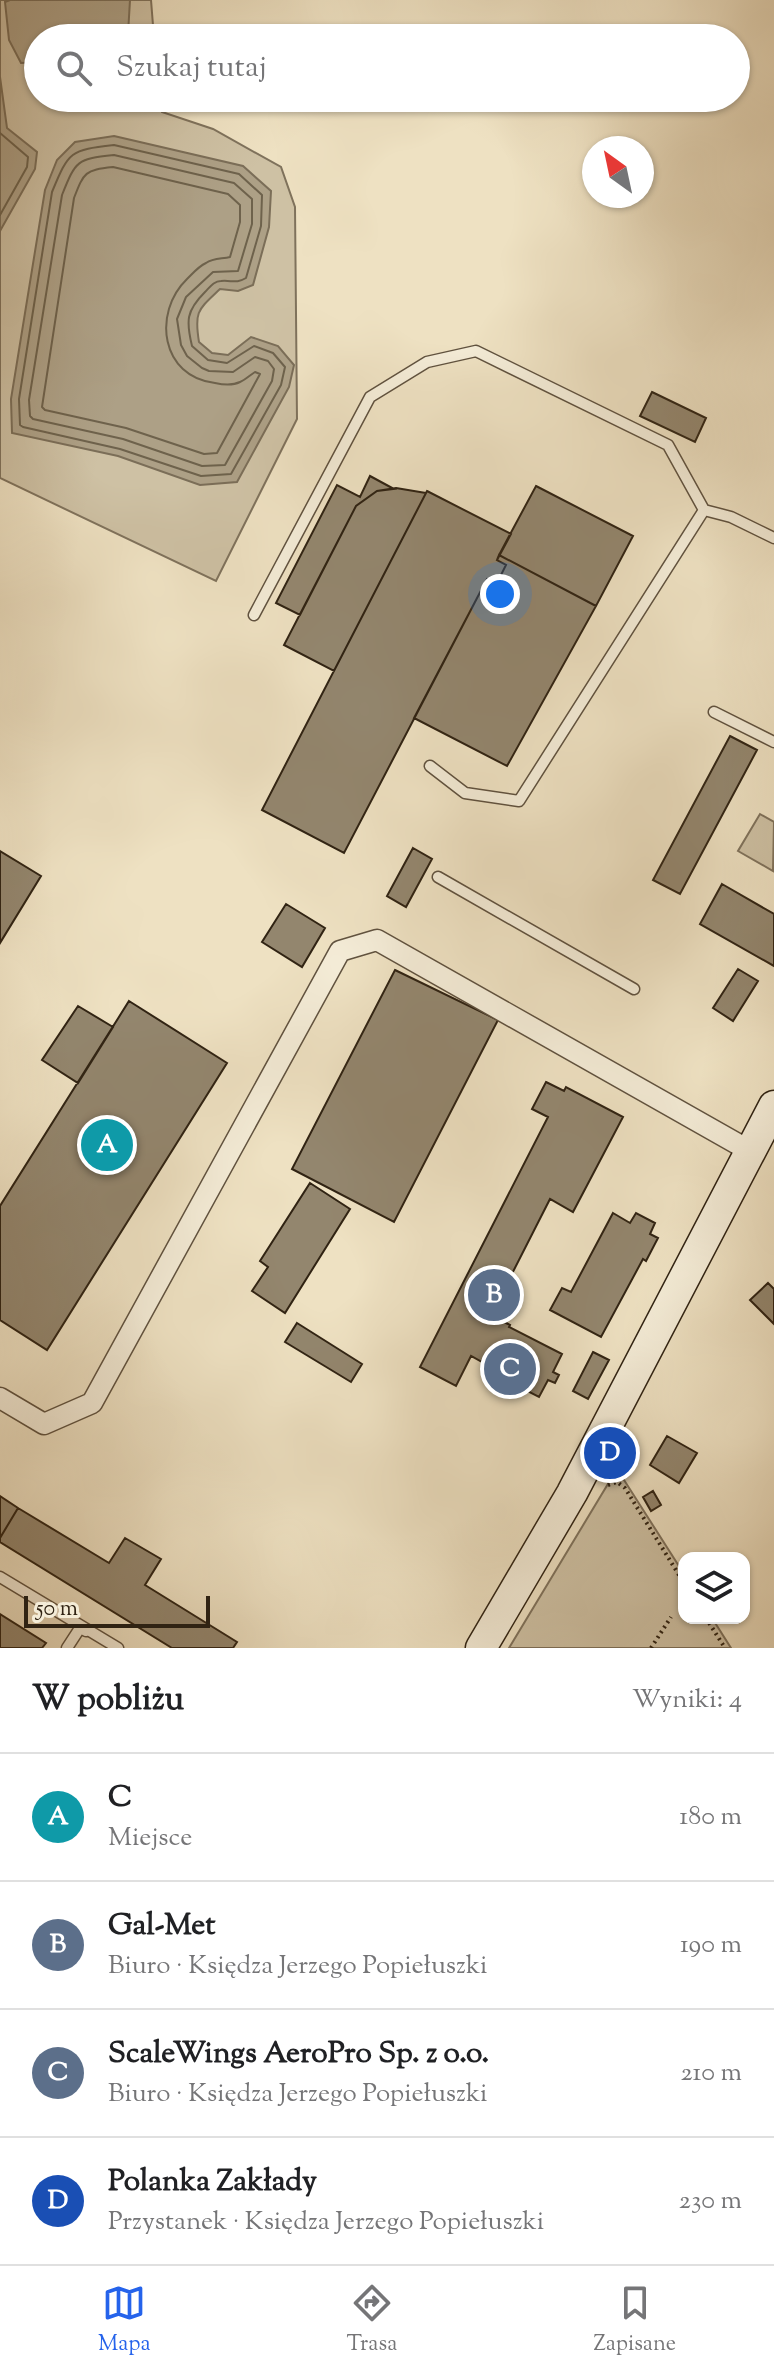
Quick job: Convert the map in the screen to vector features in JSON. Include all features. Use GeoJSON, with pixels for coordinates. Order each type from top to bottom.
{"type":"FeatureCollection","features":[{"type":"Feature","properties":{"kind":"street"},"geometry":{"type":"LineString","coordinates":[[0,1398],[44,1424],[92,1403],[340,951],[377,940],[750,1151]]}},
{"type":"Feature","properties":{"kind":"street"},"geometry":{"type":"LineString","coordinates":[[481,1648],[572,1493],[774,1106]]}},
{"type":"Feature","properties":{"kind":"lane"},"geometry":{"type":"LineString","coordinates":[[254,615],[370,397],[427,362],[476,351],[668,445],[704,510],[731,517],[774,538]]}},
{"type":"Feature","properties":{"kind":"lane"},"geometry":{"type":"LineString","coordinates":[[430,766],[465,793],[519,801],[704,510]]}},
{"type":"Feature","properties":{"kind":"lane"},"geometry":{"type":"LineString","coordinates":[[714,712],[774,742]]}},
{"type":"Feature","properties":{"kind":"lane"},"geometry":{"type":"LineString","coordinates":[[438,877],[634,989]]}},
{"type":"Feature","properties":{"kind":"lane"},"geometry":{"type":"LineString","coordinates":[[0,1577],[117,1648]]}},
{"type":"Feature","properties":{"kind":"lane"},"geometry":{"type":"LineString","coordinates":[[67,1648],[80,1628],[117,1648]]}},
{"type":"Feature","properties":{"kind":"path"},"geometry":{"type":"LineString","coordinates":[[608,1485],[617,1482],[625,1488],[678,1573]]}},
{"type":"Feature","properties":{"kind":"path"},"geometry":{"type":"LineString","coordinates":[[651,1648],[671,1617]]}},
{"type":"Feature","properties":{"kind":"path"},"geometry":{"type":"LineString","coordinates":[[710,1624],[725,1648]]}},
{"type":"Feature","properties":{"kind":"shaded area"},"geometry":{"type":"Polygon","coordinates":[[[0,0],[151,0],[153,24],[24,24],[24,112],[162,112],[213,129],[281,167],[295,207],[297,419],[216,581],[0,478],[0,0]]]}},
{"type":"Feature","properties":{"kind":"shaded area"},"geometry":{"type":"Polygon","coordinates":[[[760,814],[774,822],[773,871],[738,851],[760,814]]]}},
{"type":"Feature","properties":{"kind":"shaded area"},"geometry":{"type":"Polygon","coordinates":[[[617,1469],[678,1565],[678,1624],[716,1624],[731,1648],[509,1648],[617,1469]]]}},
{"type":"Feature","properties":{"kind":"water"},"geometry":{"type":"Polygon","coordinates":[[[130,0],[129,24],[24,24],[24,63],[21,63],[9,40],[5,2],[130,0]]]}},
{"type":"Feature","properties":{"kind":"water"},"geometry":{"type":"Polygon","coordinates":[[[0,77],[7,128],[37,152],[35,169],[0,231],[0,77]]]}},
{"type":"Feature","properties":{"kind":"water"},"geometry":{"type":"Polygon","coordinates":[[[114,136],[243,166],[271,191],[269,227],[253,285],[238,291],[220,289],[202,307],[197,324],[199,342],[212,353],[228,355],[251,337],[278,346],[294,365],[289,387],[237,482],[200,485],[118,456],[12,433],[11,399],[45,190],[57,160],[75,142],[114,136]]]}},
{"type":"Feature","properties":{"kind":"building"},"geometry":{"type":"Polygon","coordinates":[[[652,392],[706,418],[695,442],[640,416],[652,392]]]}},
{"type":"Feature","properties":{"kind":"building"},"geometry":{"type":"Polygon","coordinates":[[[370,476],[394,489],[377,491],[356,506],[300,615],[276,603],[337,485],[360,497],[370,476]]]}},
{"type":"Feature","properties":{"kind":"building"},"geometry":{"type":"Polygon","coordinates":[[[536,486],[633,536],[596,606],[499,555],[536,486]]]}},
{"type":"Feature","properties":{"kind":"building"},"geometry":{"type":"Polygon","coordinates":[[[396,488],[426,493],[334,671],[284,645],[356,506],[377,491],[396,488]]]}},
{"type":"Feature","properties":{"kind":"building"},"geometry":{"type":"Polygon","coordinates":[[[427,491],[511,534],[497,560],[506,565],[497,583],[487,579],[344,853],[262,810],[427,491]]]}},
{"type":"Feature","properties":{"kind":"building"},"geometry":{"type":"Polygon","coordinates":[[[499,555],[596,606],[507,766],[414,718],[487,579],[497,583],[506,565],[497,560],[499,555]]]}},
{"type":"Feature","properties":{"kind":"building"},"geometry":{"type":"Polygon","coordinates":[[[730,736],[757,750],[680,894],[653,880],[730,736]]]}},
{"type":"Feature","properties":{"kind":"building"},"geometry":{"type":"Polygon","coordinates":[[[413,848],[432,859],[406,907],[387,896],[413,848]]]}},
{"type":"Feature","properties":{"kind":"building"},"geometry":{"type":"Polygon","coordinates":[[[0,851],[41,876],[0,943],[0,851]]]}},
{"type":"Feature","properties":{"kind":"building"},"geometry":{"type":"Polygon","coordinates":[[[722,884],[774,914],[774,966],[700,924],[722,884]]]}},
{"type":"Feature","properties":{"kind":"building"},"geometry":{"type":"Polygon","coordinates":[[[286,904],[325,928],[302,967],[262,942],[286,904]]]}},
{"type":"Feature","properties":{"kind":"building"},"geometry":{"type":"Polygon","coordinates":[[[738,969],[758,981],[733,1021],[713,1008],[738,969]]]}},
{"type":"Feature","properties":{"kind":"building"},"geometry":{"type":"Polygon","coordinates":[[[395,970],[498,1020],[394,1222],[292,1169],[395,970]]]}},
{"type":"Feature","properties":{"kind":"building"},"geometry":{"type":"Polygon","coordinates":[[[129,1001],[227,1063],[47,1350],[0,1320],[0,1206],[129,1001]]]}},
{"type":"Feature","properties":{"kind":"building"},"geometry":{"type":"Polygon","coordinates":[[[78,1006],[113,1027],[78,1083],[42,1060],[78,1006]]]}},
{"type":"Feature","properties":{"kind":"building"},"geometry":{"type":"Polygon","coordinates":[[[546,1082],[564,1091],[566,1087],[623,1117],[573,1212],[550,1199],[491,1315],[562,1354],[553,1372],[559,1375],[555,1383],[548,1380],[539,1397],[488,1371],[489,1366],[471,1356],[456,1386],[420,1367],[548,1117],[532,1109],[546,1082]]]}},
{"type":"Feature","properties":{"kind":"building"},"geometry":{"type":"Polygon","coordinates":[[[310,1183],[350,1209],[285,1313],[252,1291],[268,1267],[260,1261],[310,1183]]]}},
{"type":"Feature","properties":{"kind":"building"},"geometry":{"type":"Polygon","coordinates":[[[613,1213],[630,1223],[636,1213],[655,1223],[650,1234],[658,1238],[646,1261],[643,1259],[601,1337],[550,1310],[562,1288],[571,1292],[613,1213]]]}},
{"type":"Feature","properties":{"kind":"building"},"geometry":{"type":"Polygon","coordinates":[[[768,1283],[774,1289],[774,1324],[750,1300],[768,1283]]]}},
{"type":"Feature","properties":{"kind":"building"},"geometry":{"type":"Polygon","coordinates":[[[297,1323],[362,1364],[351,1382],[285,1342],[297,1323]]]}},
{"type":"Feature","properties":{"kind":"building"},"geometry":{"type":"Polygon","coordinates":[[[593,1352],[609,1360],[588,1399],[573,1391],[593,1352]]]}},
{"type":"Feature","properties":{"kind":"building"},"geometry":{"type":"Polygon","coordinates":[[[667,1436],[697,1453],[679,1483],[650,1465],[667,1436]]]}},
{"type":"Feature","properties":{"kind":"building"},"geometry":{"type":"Polygon","coordinates":[[[653,1491],[661,1505],[651,1511],[643,1497],[653,1491]]]}},
{"type":"Feature","properties":{"kind":"building"},"geometry":{"type":"Polygon","coordinates":[[[0,1496],[18,1508],[0,1538],[0,1496]]]}},
{"type":"Feature","properties":{"kind":"building"},"geometry":{"type":"Polygon","coordinates":[[[18,1508],[109,1563],[125,1538],[161,1559],[145,1585],[237,1642],[233,1648],[172,1648],[0,1542],[18,1508]]]}},
{"type":"Feature","properties":{"kind":"building"},"geometry":{"type":"Polygon","coordinates":[[[0,1614],[46,1643],[42,1648],[0,1648],[0,1614]]]}},
{"type":"Feature","properties":{"kind":"place","name":"C"},"geometry":{"type":"Point","coordinates":[107,1145]}},
{"type":"Feature","properties":{"kind":"place","name":"Gal-Met"},"geometry":{"type":"Point","coordinates":[494,1295]}},
{"type":"Feature","properties":{"kind":"place","name":"ScaleWings AeroPro Sp. z o.o."},"geometry":{"type":"Point","coordinates":[510,1369]}},
{"type":"Feature","properties":{"kind":"place","name":"Polanka Zakłady"},"geometry":{"type":"Point","coordinates":[610,1453]}}]}
